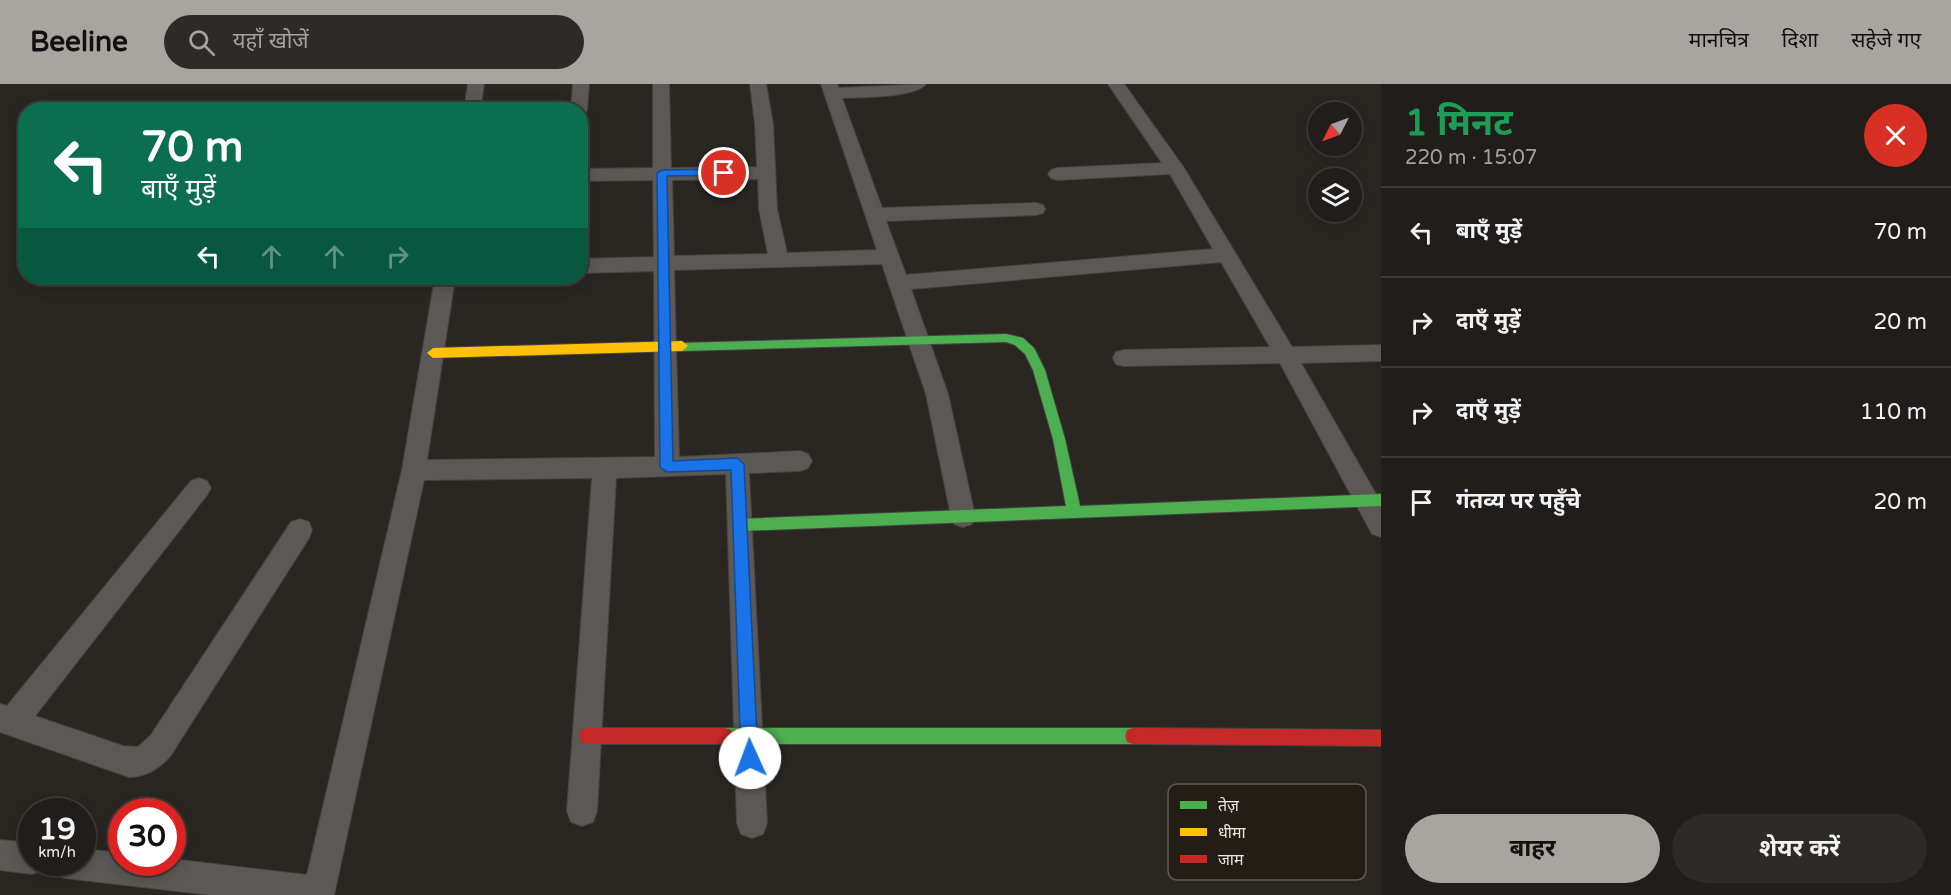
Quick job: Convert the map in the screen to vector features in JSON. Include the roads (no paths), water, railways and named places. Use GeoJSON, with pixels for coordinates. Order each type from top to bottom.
{"type":"FeatureCollection","features":[{"type":"Feature","properties":{"kind":"street"},"geometry":{"type":"LineString","coordinates":[[473,102],[476,84]]}},
{"type":"Feature","properties":{"kind":"street"},"geometry":{"type":"LineString","coordinates":[[580,102],[581,84]]}},
{"type":"Feature","properties":{"kind":"street"},"geometry":{"type":"LineString","coordinates":[[661,84],[667,467]]}},
{"type":"Feature","properties":{"kind":"street"},"geometry":{"type":"LineString","coordinates":[[758,84],[764,124],[768,209],[779,260]]}},
{"type":"Feature","properties":{"kind":"street"},"geometry":{"type":"LineString","coordinates":[[918,84],[906,88],[830,89],[944,422],[963,516]]}},
{"type":"Feature","properties":{"kind":"street"},"geometry":{"type":"LineString","coordinates":[[1116,84],[1176,168],[1374,500],[1381,526]]}},
{"type":"Feature","properties":{"kind":"street"},"geometry":{"type":"LineString","coordinates":[[1057,174],[1176,168]]}},
{"type":"Feature","properties":{"kind":"street"},"geometry":{"type":"LineString","coordinates":[[588,175],[765,173]]}},
{"type":"Feature","properties":{"kind":"street"},"geometry":{"type":"LineString","coordinates":[[874,215],[1036,209]]}},
{"type":"Feature","properties":{"kind":"street"},"geometry":{"type":"LineString","coordinates":[[897,283],[1227,255]]}},
{"type":"Feature","properties":{"kind":"street"},"geometry":{"type":"LineString","coordinates":[[588,266],[889,257]]}},
{"type":"Feature","properties":{"kind":"street"},"geometry":{"type":"LineString","coordinates":[[96,866],[319,894],[414,470],[444,285]]}},
{"type":"Feature","properties":{"kind":"street"},"geometry":{"type":"LineString","coordinates":[[433,353],[1005,338],[1019,341],[1030,351],[1039,370],[1059,439],[1074,512]]}},
{"type":"Feature","properties":{"kind":"street"},"geometry":{"type":"LineString","coordinates":[[1124,358],[1381,353]]}},
{"type":"Feature","properties":{"kind":"street"},"geometry":{"type":"LineString","coordinates":[[414,470],[667,467],[800,461]]}},
{"type":"Feature","properties":{"kind":"street"},"geometry":{"type":"LineString","coordinates":[[737,464],[752,823]]}},
{"type":"Feature","properties":{"kind":"street"},"geometry":{"type":"LineString","coordinates":[[582,811],[604,468]]}},
{"type":"Feature","properties":{"kind":"street"},"geometry":{"type":"LineString","coordinates":[[199,488],[6,720],[123,761],[132,763],[144,761],[161,745],[300,530]]}},
{"type":"Feature","properties":{"kind":"street"},"geometry":{"type":"LineString","coordinates":[[740,525],[1374,500]]}},
{"type":"Feature","properties":{"kind":"street"},"geometry":{"type":"LineString","coordinates":[[587,736],[1381,738]]}},
{"type":"Feature","properties":{"kind":"street"},"geometry":{"type":"LineString","coordinates":[[0,855],[18,857]]}}]}
